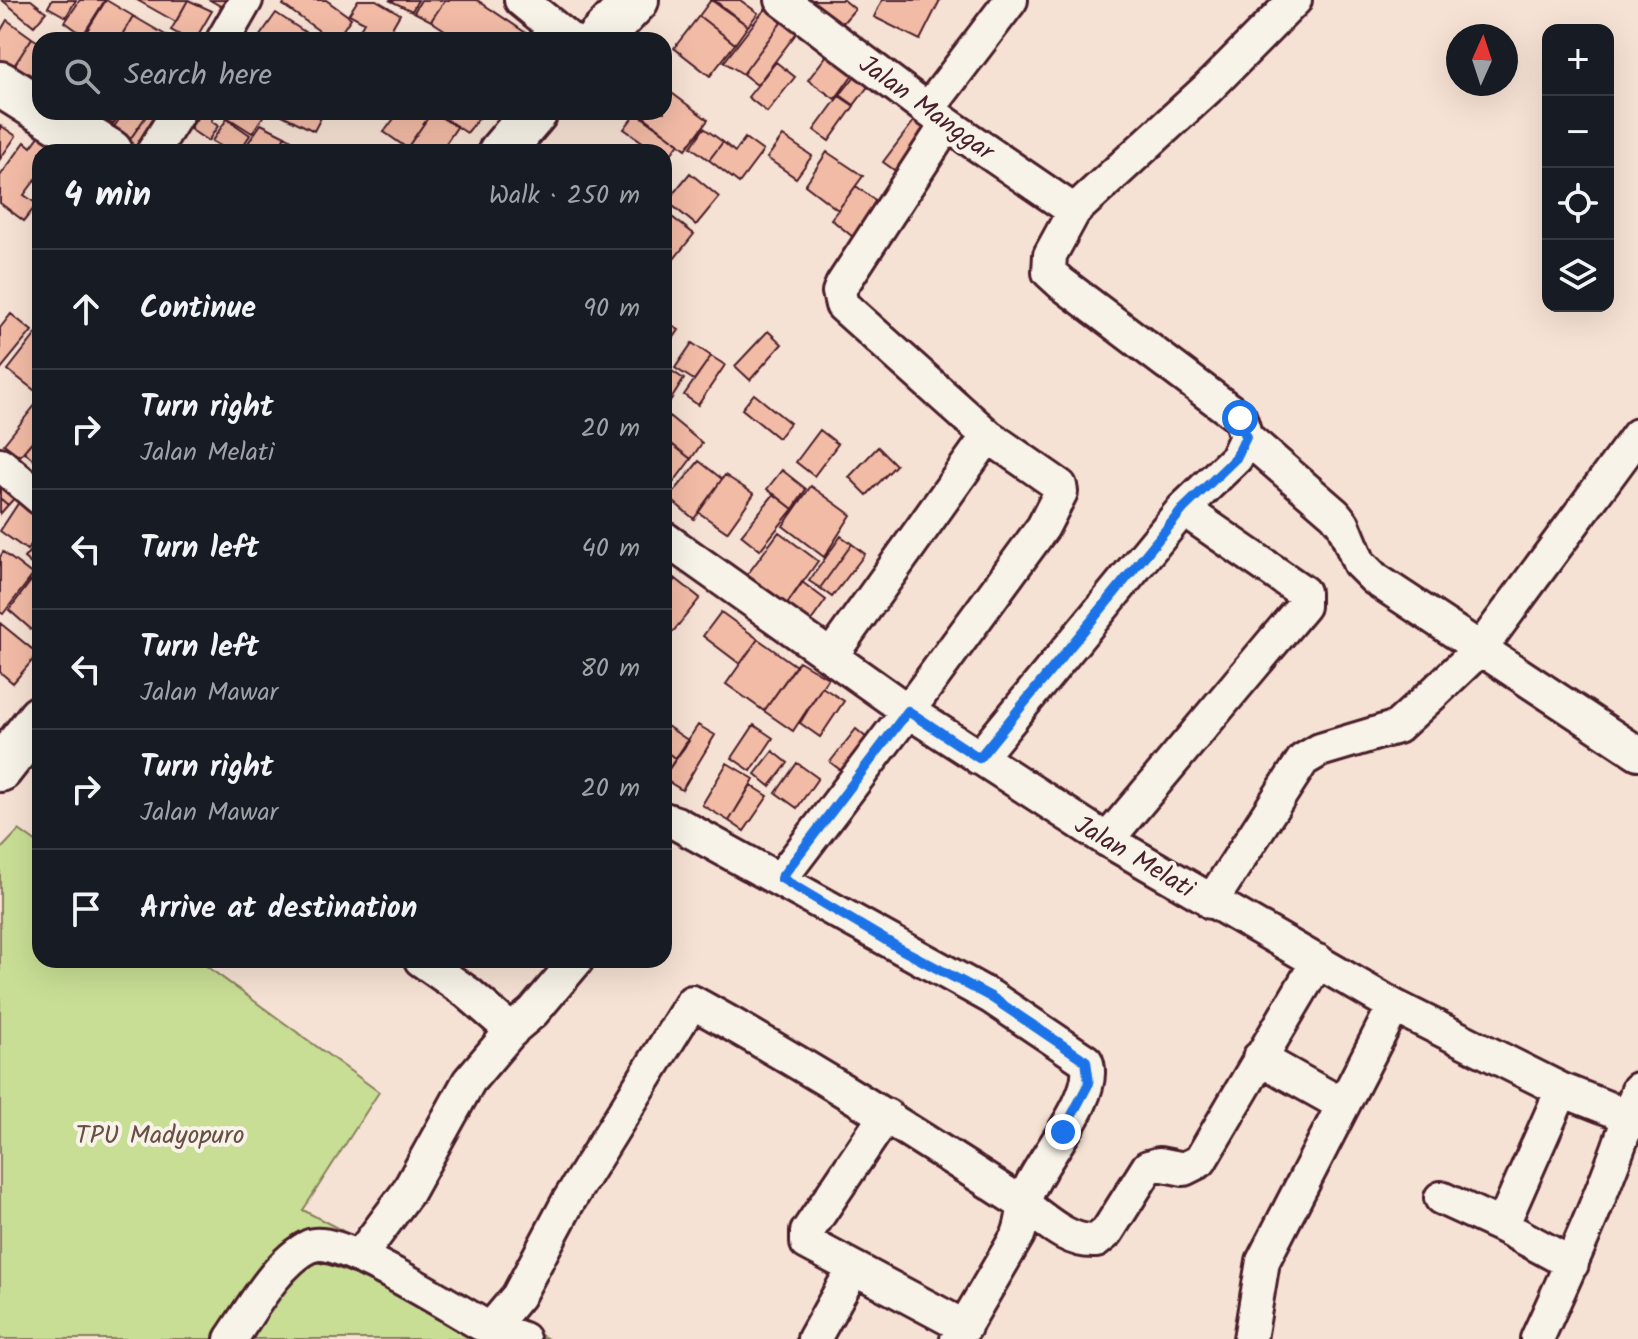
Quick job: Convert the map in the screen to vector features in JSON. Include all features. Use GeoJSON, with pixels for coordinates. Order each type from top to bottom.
{"type":"FeatureCollection","features":[{"type":"Feature","properties":{"kind":"main road"},"geometry":{"type":"LineString","coordinates":[[606,32],[636,0]]}},
{"type":"Feature","properties":{"kind":"main road"},"geometry":{"type":"LineString","coordinates":[[0,84],[32,104]]}},
{"type":"Feature","properties":{"kind":"main road"},"geometry":{"type":"LineString","coordinates":[[58,120],[97,144]]}},
{"type":"Feature","properties":{"kind":"main road"},"geometry":{"type":"LineString","coordinates":[[508,144],[528,120]]}},
{"type":"Feature","properties":{"kind":"main road"},"geometry":{"type":"LineString","coordinates":[[0,769],[32,728]]}},
{"type":"Feature","properties":{"kind":"street"},"geometry":{"type":"LineString","coordinates":[[228,32],[246,0]]}},
{"type":"Feature","properties":{"kind":"street"},"geometry":{"type":"LineString","coordinates":[[521,0],[560,32]]}},
{"type":"Feature","properties":{"kind":"street","name":"Jalan Manggar"},"geometry":{"type":"LineString","coordinates":[[782,0],[938,116],[1074,211]]}},
{"type":"Feature","properties":{"kind":"street"},"geometry":{"type":"LineString","coordinates":[[781,878],[1043,527],[1061,492],[1060,486],[988,436],[842,305],[839,292],[938,116],[1011,0]]}},
{"type":"Feature","properties":{"kind":"street"},"geometry":{"type":"LineString","coordinates":[[1295,0],[1208,88],[1074,211],[1050,255],[1049,272],[1240,418],[1246,437],[1335,514],[1343,524],[1359,563],[1375,579],[1638,753]]}},
{"type":"Feature","properties":{"kind":"street"},"geometry":{"type":"LineString","coordinates":[[158,144],[173,120]]}},
{"type":"Feature","properties":{"kind":"street"},"geometry":{"type":"LineString","coordinates":[[1211,902],[1303,760],[1320,750],[1397,727],[1481,648],[1638,435]]}},
{"type":"Feature","properties":{"kind":"street"},"geometry":{"type":"LineString","coordinates":[[831,656],[988,436]]}},
{"type":"Feature","properties":{"kind":"street"},"geometry":{"type":"LineString","coordinates":[[979,758],[1183,509],[1236,458],[1246,437]]}},
{"type":"Feature","properties":{"kind":"street"},"geometry":{"type":"LineString","coordinates":[[0,464],[32,491]]}},
{"type":"Feature","properties":{"kind":"street"},"geometry":{"type":"LineString","coordinates":[[1107,840],[1303,606],[1303,592],[1183,509]]}},
{"type":"Feature","properties":{"kind":"street","name":"Jalan Melati"},"geometry":{"type":"LineString","coordinates":[[672,544],[908,711],[1107,840],[1211,902],[1394,1006],[1562,1090],[1635,1109]]}},
{"type":"Feature","properties":{"kind":"street"},"geometry":{"type":"LineString","coordinates":[[672,829],[781,878],[899,948],[991,997],[1086,1061],[1089,1083],[1028,1192],[1018,1235],[961,1333],[807,1243],[807,1232],[886,1115]]}},
{"type":"Feature","properties":{"kind":"street"},"geometry":{"type":"LineString","coordinates":[[492,1327],[518,1296],[568,1202],[692,1002],[886,1115],[1072,1239],[1096,1241],[1107,1232],[1148,1167],[1159,1164],[1184,1169],[1200,1161],[1318,961]]}},
{"type":"Feature","properties":{"kind":"street"},"geometry":{"type":"LineString","coordinates":[[432,968],[468,993],[512,1031]]}},
{"type":"Feature","properties":{"kind":"street"},"geometry":{"type":"LineString","coordinates":[[360,1256],[407,1193],[469,1081],[570,968]]}},
{"type":"Feature","properties":{"kind":"street"},"geometry":{"type":"LineString","coordinates":[[1250,1339],[1263,1261],[1394,1006]]}},
{"type":"Feature","properties":{"kind":"street"},"geometry":{"type":"LineString","coordinates":[[1259,1058],[1343,1105]]}},
{"type":"Feature","properties":{"kind":"street"},"geometry":{"type":"LineString","coordinates":[[1502,1226],[1562,1090]]}},
{"type":"Feature","properties":{"kind":"street"},"geometry":{"type":"LineString","coordinates":[[1537,1339],[1572,1264],[1635,1109]]}},
{"type":"Feature","properties":{"kind":"street"},"geometry":{"type":"LineString","coordinates":[[1441,1198],[1502,1226],[1572,1264]]}},
{"type":"Feature","properties":{"kind":"street"},"geometry":{"type":"LineString","coordinates":[[231,1339],[290,1261],[310,1246],[324,1243],[360,1256],[481,1324],[523,1339]]}},
{"type":"Feature","properties":{"kind":"street"},"geometry":{"type":"LineString","coordinates":[[814,1339],[853,1269]]}},
{"type":"Feature","properties":{"kind":"green space","name":"TPU Madyopuro"},"geometry":{"type":"Polygon","coordinates":[[[19,830],[32,839],[32,968],[209,968],[379,1092],[303,1210],[548,1339],[0,1339],[0,850],[19,830]]]}},
{"type":"Feature","properties":{"kind":"building"},"geometry":{"type":"Polygon","coordinates":[[[2,0],[31,0],[46,12],[34,26],[2,0]]]}},
{"type":"Feature","properties":{"kind":"building"},"geometry":{"type":"Polygon","coordinates":[[[52,0],[76,0],[66,17],[48,7],[52,0]]]}},
{"type":"Feature","properties":{"kind":"building"},"geometry":{"type":"Polygon","coordinates":[[[80,0],[105,0],[85,32],[79,32],[65,22],[80,0]]]}},
{"type":"Feature","properties":{"kind":"building"},"geometry":{"type":"Polygon","coordinates":[[[106,0],[133,16],[124,32],[86,32],[106,0]]]}},
{"type":"Feature","properties":{"kind":"building"},"geometry":{"type":"Polygon","coordinates":[[[137,0],[188,0],[176,22],[137,0]]]}},
{"type":"Feature","properties":{"kind":"building"},"geometry":{"type":"Polygon","coordinates":[[[188,0],[212,11],[200,32],[171,30],[188,0]]]}},
{"type":"Feature","properties":{"kind":"building"},"geometry":{"type":"Polygon","coordinates":[[[210,0],[237,0],[231,12],[210,0]]]}},
{"type":"Feature","properties":{"kind":"building"},"geometry":{"type":"Polygon","coordinates":[[[286,0],[326,0],[351,18],[341,32],[321,32],[283,5],[286,0]]]}},
{"type":"Feature","properties":{"kind":"building"},"geometry":{"type":"Polygon","coordinates":[[[358,0],[376,0],[400,14],[390,32],[358,32],[364,22],[349,14],[358,0]]]}},
{"type":"Feature","properties":{"kind":"building"},"geometry":{"type":"Polygon","coordinates":[[[389,0],[418,0],[412,11],[389,0]]]}},
{"type":"Feature","properties":{"kind":"building"},"geometry":{"type":"Polygon","coordinates":[[[421,0],[445,0],[431,21],[414,12],[421,0]]]}},
{"type":"Feature","properties":{"kind":"building"},"geometry":{"type":"Polygon","coordinates":[[[445,0],[477,0],[525,32],[448,32],[431,21],[445,0]]]}},
{"type":"Feature","properties":{"kind":"building"},"geometry":{"type":"Polygon","coordinates":[[[711,0],[748,26],[735,44],[699,16],[711,0]]]}},
{"type":"Feature","properties":{"kind":"building"},"geometry":{"type":"Polygon","coordinates":[[[714,0],[740,0],[758,13],[748,26],[714,0]]]}},
{"type":"Feature","properties":{"kind":"building"},"geometry":{"type":"Polygon","coordinates":[[[811,0],[844,0],[855,9],[841,25],[811,0]]]}},
{"type":"Feature","properties":{"kind":"building"},"geometry":{"type":"Polygon","coordinates":[[[882,0],[940,0],[920,40],[874,17],[882,0]]]}},
{"type":"Feature","properties":{"kind":"building"},"geometry":{"type":"Polygon","coordinates":[[[765,9],[783,20],[743,74],[724,62],[765,9]]]}},
{"type":"Feature","properties":{"kind":"building"},"geometry":{"type":"Polygon","coordinates":[[[276,13],[305,32],[263,32],[276,13]]]}},
{"type":"Feature","properties":{"kind":"building"},"geometry":{"type":"Polygon","coordinates":[[[133,16],[160,32],[124,32],[133,16]]]}},
{"type":"Feature","properties":{"kind":"building"},"geometry":{"type":"Polygon","coordinates":[[[699,16],[735,44],[710,76],[674,48],[699,16]]]}},
{"type":"Feature","properties":{"kind":"building"},"geometry":{"type":"Polygon","coordinates":[[[7,20],[32,38],[12,69],[0,61],[0,32],[7,20]]]}},
{"type":"Feature","properties":{"kind":"building"},"geometry":{"type":"Polygon","coordinates":[[[783,20],[798,31],[757,85],[743,74],[783,20]]]}},
{"type":"Feature","properties":{"kind":"building"},"geometry":{"type":"Polygon","coordinates":[[[32,38],[32,82],[12,69],[32,38]]]}},
{"type":"Feature","properties":{"kind":"building"},"geometry":{"type":"Polygon","coordinates":[[[830,51],[856,70],[835,99],[808,80],[830,51]]]}},
{"type":"Feature","properties":{"kind":"building"},"geometry":{"type":"Polygon","coordinates":[[[776,62],[795,77],[767,112],[748,97],[776,62]]]}},
{"type":"Feature","properties":{"kind":"building"},"geometry":{"type":"Polygon","coordinates":[[[863,66],[876,76],[854,105],[840,95],[863,66]]]}},
{"type":"Feature","properties":{"kind":"building"},"geometry":{"type":"Polygon","coordinates":[[[672,93],[708,120],[686,149],[648,120],[672,120],[672,93]]]}},
{"type":"Feature","properties":{"kind":"building"},"geometry":{"type":"Polygon","coordinates":[[[839,96],[854,106],[829,141],[814,130],[839,96]]]}},
{"type":"Feature","properties":{"kind":"building"},"geometry":{"type":"Polygon","coordinates":[[[920,113],[941,128],[904,177],[883,162],[920,113]]]}},
{"type":"Feature","properties":{"kind":"building"},"geometry":{"type":"Polygon","coordinates":[[[119,120],[143,120],[127,144],[110,133],[119,120]]]}},
{"type":"Feature","properties":{"kind":"building"},"geometry":{"type":"Polygon","coordinates":[[[143,120],[166,120],[144,144],[127,144],[143,120]]]}},
{"type":"Feature","properties":{"kind":"building"},"geometry":{"type":"Polygon","coordinates":[[[196,120],[212,120],[218,126],[208,141],[190,129],[196,120]]]}},
{"type":"Feature","properties":{"kind":"building"},"geometry":{"type":"Polygon","coordinates":[[[226,120],[250,135],[244,144],[217,144],[212,141],[226,120]]]}},
{"type":"Feature","properties":{"kind":"building"},"geometry":{"type":"Polygon","coordinates":[[[232,120],[261,120],[252,133],[232,120]]]}},
{"type":"Feature","properties":{"kind":"building"},"geometry":{"type":"Polygon","coordinates":[[[292,120],[320,120],[314,131],[292,120]]]}},
{"type":"Feature","properties":{"kind":"building"},"geometry":{"type":"Polygon","coordinates":[[[393,120],[426,120],[410,144],[401,144],[384,132],[393,120]]]}},
{"type":"Feature","properties":{"kind":"building"},"geometry":{"type":"Polygon","coordinates":[[[426,120],[445,120],[457,127],[445,144],[410,144],[426,120]]]}},
{"type":"Feature","properties":{"kind":"building"},"geometry":{"type":"Polygon","coordinates":[[[447,120],[478,120],[467,133],[447,120]]]}},
{"type":"Feature","properties":{"kind":"building"},"geometry":{"type":"Polygon","coordinates":[[[631,120],[646,120],[679,143],[672,153],[672,144],[646,144],[624,129],[631,120]]]}},
{"type":"Feature","properties":{"kind":"building"},"geometry":{"type":"Polygon","coordinates":[[[261,124],[285,136],[280,144],[247,144],[261,124]]]}},
{"type":"Feature","properties":{"kind":"building"},"geometry":{"type":"Polygon","coordinates":[[[0,125],[16,136],[0,159],[0,125]]]}},
{"type":"Feature","properties":{"kind":"building"},"geometry":{"type":"Polygon","coordinates":[[[704,128],[723,142],[709,160],[691,147],[704,128]]]}},
{"type":"Feature","properties":{"kind":"building"},"geometry":{"type":"Polygon","coordinates":[[[40,135],[52,144],[33,144],[40,135]]]}},
{"type":"Feature","properties":{"kind":"building"},"geometry":{"type":"Polygon","coordinates":[[[285,136],[298,144],[280,144],[285,136]]]}},
{"type":"Feature","properties":{"kind":"building"},"geometry":{"type":"Polygon","coordinates":[[[783,136],[812,156],[796,178],[767,158],[783,136]]]}},
{"type":"Feature","properties":{"kind":"building"},"geometry":{"type":"Polygon","coordinates":[[[745,138],[763,151],[739,183],[709,160],[723,142],[735,152],[745,138]]]}},
{"type":"Feature","properties":{"kind":"building"},"geometry":{"type":"Polygon","coordinates":[[[25,142],[31,147],[32,184],[24,195],[32,201],[32,211],[24,221],[0,203],[0,176],[25,142]]]}},
{"type":"Feature","properties":{"kind":"building"},"geometry":{"type":"Polygon","coordinates":[[[827,152],[863,176],[838,210],[805,185],[827,152]]]}},
{"type":"Feature","properties":{"kind":"building"},"geometry":{"type":"Polygon","coordinates":[[[690,173],[719,197],[696,225],[672,205],[672,195],[690,173]]]}},
{"type":"Feature","properties":{"kind":"building"},"geometry":{"type":"Polygon","coordinates":[[[856,186],[879,203],[853,237],[831,219],[856,186]]]}},
{"type":"Feature","properties":{"kind":"building"},"geometry":{"type":"Polygon","coordinates":[[[672,217],[694,234],[672,262],[672,217]]]}},
{"type":"Feature","properties":{"kind":"building"},"geometry":{"type":"Polygon","coordinates":[[[11,314],[32,331],[0,370],[0,328],[11,314]]]}},
{"type":"Feature","properties":{"kind":"building"},"geometry":{"type":"Polygon","coordinates":[[[672,326],[679,330],[672,340],[672,326]]]}},
{"type":"Feature","properties":{"kind":"building"},"geometry":{"type":"Polygon","coordinates":[[[768,331],[782,344],[750,380],[735,366],[768,331]]]}},
{"type":"Feature","properties":{"kind":"building"},"geometry":{"type":"Polygon","coordinates":[[[32,339],[32,388],[8,370],[32,339]]]}},
{"type":"Feature","properties":{"kind":"building"},"geometry":{"type":"Polygon","coordinates":[[[692,343],[711,356],[694,380],[675,368],[692,343]]]}},
{"type":"Feature","properties":{"kind":"building"},"geometry":{"type":"Polygon","coordinates":[[[711,356],[725,365],[698,405],[684,395],[711,356]]]}},
{"type":"Feature","properties":{"kind":"building"},"geometry":{"type":"Polygon","coordinates":[[[672,371],[684,379],[672,398],[672,371]]]}},
{"type":"Feature","properties":{"kind":"building"},"geometry":{"type":"Polygon","coordinates":[[[754,394],[790,423],[778,438],[742,409],[754,394]]]}},
{"type":"Feature","properties":{"kind":"building"},"geometry":{"type":"Polygon","coordinates":[[[32,409],[32,442],[20,456],[4,444],[32,409]]]}},
{"type":"Feature","properties":{"kind":"building"},"geometry":{"type":"Polygon","coordinates":[[[672,418],[702,443],[691,459],[672,444],[672,418]]]}},
{"type":"Feature","properties":{"kind":"building"},"geometry":{"type":"Polygon","coordinates":[[[820,430],[838,444],[814,476],[796,462],[820,430]]]}},
{"type":"Feature","properties":{"kind":"building"},"geometry":{"type":"Polygon","coordinates":[[[32,442],[32,458],[24,451],[32,442]]]}},
{"type":"Feature","properties":{"kind":"building"},"geometry":{"type":"Polygon","coordinates":[[[672,446],[691,459],[672,484],[672,446]]]}},
{"type":"Feature","properties":{"kind":"building"},"geometry":{"type":"Polygon","coordinates":[[[878,447],[896,465],[867,495],[849,477],[878,447]]]}},
{"type":"Feature","properties":{"kind":"building"},"geometry":{"type":"Polygon","coordinates":[[[699,461],[722,479],[694,519],[672,501],[672,494],[699,461]]]}},
{"type":"Feature","properties":{"kind":"building"},"geometry":{"type":"Polygon","coordinates":[[[782,470],[806,489],[793,509],[767,489],[782,470]]]}},
{"type":"Feature","properties":{"kind":"building"},"geometry":{"type":"Polygon","coordinates":[[[0,475],[20,492],[8,505],[0,498],[0,475]]]}},
{"type":"Feature","properties":{"kind":"building"},"geometry":{"type":"Polygon","coordinates":[[[725,475],[754,494],[727,532],[698,512],[725,475]]]}},
{"type":"Feature","properties":{"kind":"building"},"geometry":{"type":"Polygon","coordinates":[[[811,486],[851,515],[824,557],[783,526],[811,486]]]}},
{"type":"Feature","properties":{"kind":"building"},"geometry":{"type":"Polygon","coordinates":[[[774,494],[793,509],[760,550],[741,535],[774,494]]]}},
{"type":"Feature","properties":{"kind":"building"},"geometry":{"type":"Polygon","coordinates":[[[23,496],[32,502],[32,543],[27,550],[0,531],[23,496]]]}},
{"type":"Feature","properties":{"kind":"building"},"geometry":{"type":"Polygon","coordinates":[[[0,498],[8,505],[0,514],[0,498]]]}},
{"type":"Feature","properties":{"kind":"building"},"geometry":{"type":"Polygon","coordinates":[[[779,532],[818,561],[787,604],[747,575],[779,532]]]}},
{"type":"Feature","properties":{"kind":"building"},"geometry":{"type":"Polygon","coordinates":[[[841,536],[852,544],[820,588],[809,581],[841,536]]]}},
{"type":"Feature","properties":{"kind":"building"},"geometry":{"type":"Polygon","coordinates":[[[852,544],[865,554],[832,597],[820,588],[852,544]]]}},
{"type":"Feature","properties":{"kind":"building"},"geometry":{"type":"Polygon","coordinates":[[[32,548],[32,565],[24,558],[32,548]]]}},
{"type":"Feature","properties":{"kind":"building"},"geometry":{"type":"Polygon","coordinates":[[[3,552],[32,574],[3,614],[0,612],[0,557],[3,552]]]}},
{"type":"Feature","properties":{"kind":"building"},"geometry":{"type":"Polygon","coordinates":[[[676,579],[700,598],[672,633],[672,584],[676,579]]]}},
{"type":"Feature","properties":{"kind":"building"},"geometry":{"type":"Polygon","coordinates":[[[31,581],[32,582],[32,630],[9,610],[31,581]]]}},
{"type":"Feature","properties":{"kind":"building"},"geometry":{"type":"Polygon","coordinates":[[[802,582],[826,600],[811,621],[787,604],[802,582]]]}},
{"type":"Feature","properties":{"kind":"building"},"geometry":{"type":"Polygon","coordinates":[[[721,612],[758,639],[740,664],[703,636],[721,612]]]}},
{"type":"Feature","properties":{"kind":"building"},"geometry":{"type":"Polygon","coordinates":[[[0,623],[32,649],[32,661],[13,683],[0,672],[0,623]]]}},
{"type":"Feature","properties":{"kind":"building"},"geometry":{"type":"Polygon","coordinates":[[[758,639],[796,666],[764,711],[726,684],[758,639]]]}},
{"type":"Feature","properties":{"kind":"building"},"geometry":{"type":"Polygon","coordinates":[[[799,661],[828,678],[793,731],[764,711],[799,661]]]}},
{"type":"Feature","properties":{"kind":"building"},"geometry":{"type":"Polygon","coordinates":[[[822,687],[844,701],[820,737],[800,723],[822,687]]]}},
{"type":"Feature","properties":{"kind":"building"},"geometry":{"type":"Polygon","coordinates":[[[698,725],[715,735],[682,790],[672,784],[672,764],[698,725]]]}},
{"type":"Feature","properties":{"kind":"building"},"geometry":{"type":"Polygon","coordinates":[[[754,725],[773,738],[751,771],[732,758],[754,725]]]}},
{"type":"Feature","properties":{"kind":"building"},"geometry":{"type":"Polygon","coordinates":[[[672,729],[689,741],[676,759],[672,756],[672,729]]]}},
{"type":"Feature","properties":{"kind":"building"},"geometry":{"type":"Polygon","coordinates":[[[856,729],[868,739],[843,772],[830,762],[856,729]]]}},
{"type":"Feature","properties":{"kind":"building"},"geometry":{"type":"Polygon","coordinates":[[[773,751],[788,763],[770,786],[755,774],[773,751]]]}},
{"type":"Feature","properties":{"kind":"building"},"geometry":{"type":"Polygon","coordinates":[[[727,763],[754,779],[729,821],[702,805],[727,763]]]}},
{"type":"Feature","properties":{"kind":"building"},"geometry":{"type":"Polygon","coordinates":[[[797,763],[818,778],[797,808],[776,793],[797,763]]]}},
{"type":"Feature","properties":{"kind":"building"},"geometry":{"type":"Polygon","coordinates":[[[751,785],[768,796],[744,831],[729,821],[751,785]]]}},
{"type":"Feature","properties":{"kind":"route"},"geometry":{"type":"LineString","coordinates":[[1063,1132],[1089,1083],[1086,1061],[991,997],[899,948],[781,878],[908,711],[979,758],[1183,509],[1236,458],[1246,437],[1240,418]]}}]}
